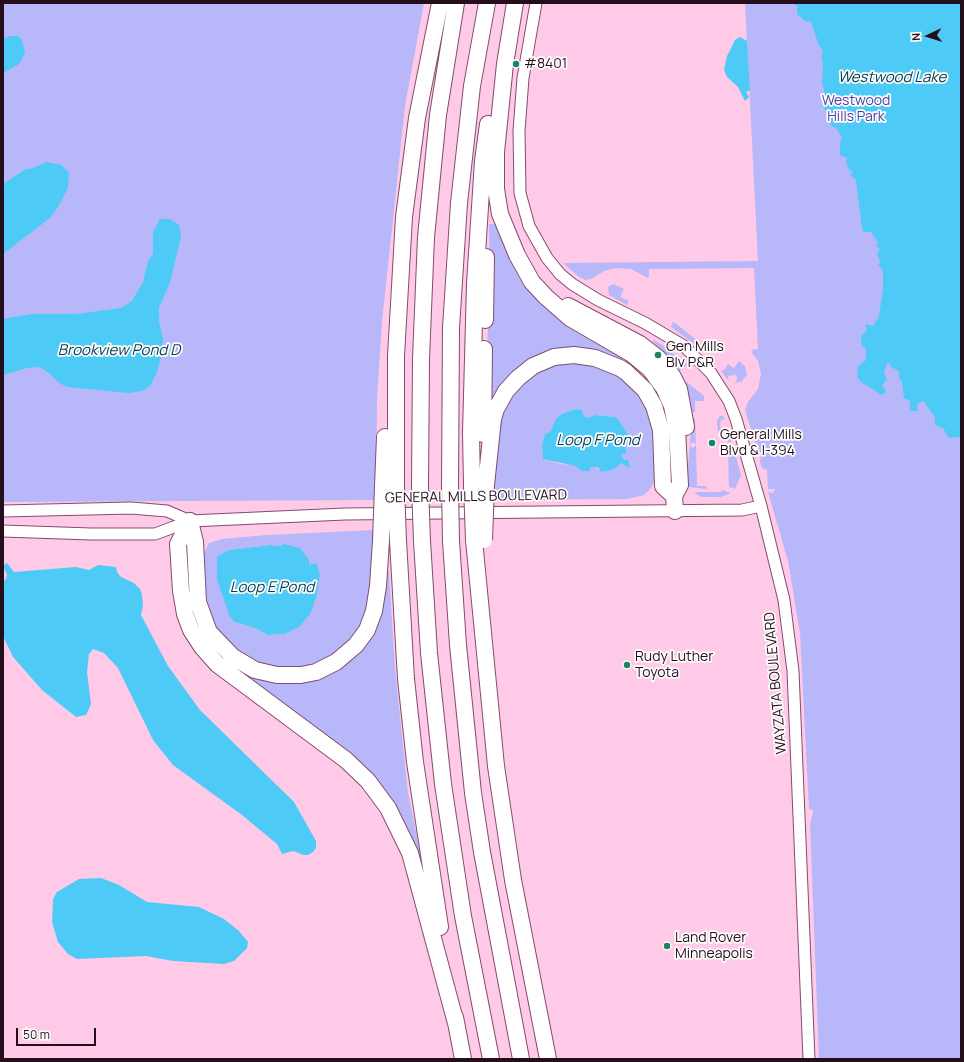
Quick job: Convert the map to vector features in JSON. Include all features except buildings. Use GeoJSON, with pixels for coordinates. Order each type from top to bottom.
{"type":"FeatureCollection","features":[{"type":"Feature","properties":{"kind":"highway"},"geometry":{"type":"LineString","coordinates":[[440,3],[418,111],[407,188],[401,261],[396,356],[385,442],[389,486],[398,541],[405,664],[415,762],[435,900],[464,1059]]}},
{"type":"Feature","properties":{"kind":"highway"},"geometry":{"type":"LineString","coordinates":[[456,3],[438,115],[426,237],[421,359],[420,486],[429,653],[443,784],[463,916],[491,1059]]}},
{"type":"Feature","properties":{"kind":"highway"},"geometry":{"type":"LineString","coordinates":[[487,3],[472,86],[459,203],[450,359],[451,541],[458,645],[473,793],[501,958],[521,1059]]}},
{"type":"Feature","properties":{"kind":"highway"},"geometry":{"type":"LineString","coordinates":[[508,3],[490,108],[483,161],[480,213],[486,247],[487,281],[483,419],[479,486],[479,540],[484,637],[496,766],[513,880],[548,1059]]}},
{"type":"Feature","properties":{"kind":"highway"},"geometry":{"type":"LineString","coordinates":[[515,3],[501,101],[496,152],[496,189],[504,227],[532,282],[564,314],[632,354],[658,378],[668,397],[675,417],[680,485],[674,503]]}},
{"type":"Feature","properties":{"kind":"highway"},"geometry":{"type":"LineString","coordinates":[[479,486],[493,419],[496,409],[506,391],[518,378],[533,366],[554,357],[574,355],[595,358],[620,368],[645,390],[654,406],[662,430],[662,486],[674,503]]}},
{"type":"Feature","properties":{"kind":"highway"},"geometry":{"type":"LineString","coordinates":[[190,520],[195,542],[198,602],[210,632],[233,658],[255,670],[277,675],[301,675],[316,672],[336,662],[356,645],[367,630],[374,611],[378,586],[381,541],[389,486]]}},
{"type":"Feature","properties":{"kind":"highway"},"geometry":{"type":"LineString","coordinates":[[190,520],[178,544],[182,597],[185,614],[191,630],[202,647],[216,664],[346,760],[368,781],[388,808],[410,853],[457,1027]]}},
{"type":"Feature","properties":{"kind":"street","name":"WAYZATA BOULEVARD"},"geometry":{"type":"LineString","coordinates":[[536,3],[526,55],[519,131],[520,192],[529,226],[547,258],[560,274],[572,284],[598,300],[645,323],[684,346],[711,373],[729,401],[736,419],[761,506],[784,600],[793,671],[809,1059]]}},
{"type":"Feature","properties":{"kind":"street","name":"GENERAL MILLS BOULEVARD"},"geometry":{"type":"LineString","coordinates":[[3,531],[91,534],[155,534],[190,520],[674,503],[742,510],[761,506]]}},
{"type":"Feature","properties":{"kind":"street","name":"GENERAL MILLS BOULEVARD"},"geometry":{"type":"LineString","coordinates":[[3,511],[131,508],[167,512],[190,520]]}},
{"type":"Feature","properties":{"kind":"green space"},"geometry":{"type":"Polygon","coordinates":[[[3,3],[424,3],[405,106],[382,322],[377,398],[376,500],[3,502],[3,3]]]}},
{"type":"Feature","properties":{"kind":"green space","name":"Westwood Hills Park"},"geometry":{"type":"Polygon","coordinates":[[[745,3],[961,3],[961,1059],[819,1059],[810,824],[813,810],[809,809],[800,633],[788,561],[768,492],[773,493],[775,489],[768,489],[767,470],[762,468],[760,462],[761,453],[757,449],[745,410],[748,402],[758,389],[761,374],[758,361],[751,352],[752,350],[758,349],[754,268],[649,269],[648,278],[631,269],[616,268],[604,271],[591,279],[585,280],[563,263],[758,261],[745,3]]]}},
{"type":"Feature","properties":{"kind":"green space"},"geometry":{"type":"Polygon","coordinates":[[[489,224],[498,224],[514,263],[624,355],[621,361],[565,349],[489,409],[487,356],[490,266],[489,224]]]}},
{"type":"Feature","properties":{"kind":"green space"},"geometry":{"type":"Polygon","coordinates":[[[613,284],[624,289],[620,297],[629,301],[627,305],[609,295],[608,287],[613,284]]]}},
{"type":"Feature","properties":{"kind":"green space"},"geometry":{"type":"Polygon","coordinates":[[[673,322],[700,343],[697,346],[671,327],[673,322]]]}},
{"type":"Feature","properties":{"kind":"green space"},"geometry":{"type":"Polygon","coordinates":[[[654,340],[664,346],[687,365],[679,371],[665,353],[653,342],[654,340]]]}},
{"type":"Feature","properties":{"kind":"green space"},"geometry":{"type":"Polygon","coordinates":[[[739,361],[745,366],[747,375],[741,382],[733,383],[736,382],[737,377],[735,375],[728,376],[729,381],[721,371],[725,369],[728,364],[734,368],[739,361]]]}},
{"type":"Feature","properties":{"kind":"green space"},"geometry":{"type":"Polygon","coordinates":[[[553,363],[586,363],[615,373],[628,382],[640,397],[651,419],[655,442],[654,481],[651,488],[644,495],[627,499],[493,500],[496,421],[514,386],[553,363]],[[576,409],[562,413],[551,431],[545,434],[542,445],[543,459],[561,464],[594,467],[603,472],[616,468],[621,463],[630,468],[621,456],[621,454],[627,453],[625,446],[629,436],[619,420],[615,417],[595,415],[587,418],[584,416],[582,410],[576,409]]]}},
{"type":"Feature","properties":{"kind":"green space"},"geometry":{"type":"Polygon","coordinates":[[[684,380],[704,396],[704,401],[695,401],[695,412],[690,413],[682,381],[684,380]]]}},
{"type":"Feature","properties":{"kind":"green space"},"geometry":{"type":"Polygon","coordinates":[[[720,416],[723,416],[725,419],[721,420],[721,429],[725,431],[728,429],[732,442],[728,442],[727,433],[718,432],[717,421],[720,416]]]}},
{"type":"Feature","properties":{"kind":"green space"},"geometry":{"type":"Polygon","coordinates":[[[692,419],[695,419],[696,444],[692,442],[690,446],[693,448],[696,445],[697,486],[706,486],[707,489],[689,487],[688,485],[687,478],[692,419]]]}},
{"type":"Feature","properties":{"kind":"green space"},"geometry":{"type":"Polygon","coordinates":[[[734,449],[741,475],[735,489],[729,487],[728,451],[731,452],[734,449]]]}},
{"type":"Feature","properties":{"kind":"green space"},"geometry":{"type":"Polygon","coordinates":[[[722,490],[731,493],[721,497],[702,497],[695,494],[696,492],[721,492],[722,490]]]}},
{"type":"Feature","properties":{"kind":"green space"},"geometry":{"type":"Polygon","coordinates":[[[374,530],[370,609],[357,636],[333,658],[297,671],[260,664],[236,650],[223,638],[216,627],[205,602],[203,555],[209,543],[222,539],[267,535],[374,530]],[[270,545],[229,550],[217,556],[217,580],[240,624],[257,629],[268,635],[285,634],[299,627],[309,565],[281,546],[270,545]]]}},
{"type":"Feature","properties":{"kind":"green space"},"geometry":{"type":"Polygon","coordinates":[[[385,571],[389,571],[395,669],[408,793],[423,866],[418,866],[398,817],[229,663],[260,678],[346,661],[385,571]]]}},
{"type":"Feature","properties":{"kind":"water","name":"Westwood Lake"},"geometry":{"type":"Polygon","coordinates":[[[793,3],[961,3],[961,442],[960,437],[949,438],[943,428],[935,425],[935,417],[923,401],[918,403],[917,411],[910,411],[910,401],[904,398],[902,382],[899,378],[899,371],[891,367],[890,363],[887,364],[884,373],[887,380],[882,385],[886,392],[882,395],[861,382],[857,377],[858,366],[866,360],[866,348],[862,347],[861,336],[867,330],[865,324],[873,326],[879,316],[883,289],[883,271],[878,264],[881,263],[877,255],[880,248],[876,247],[878,242],[871,232],[864,232],[862,228],[856,180],[850,175],[853,172],[849,170],[846,162],[847,158],[840,155],[840,143],[842,138],[837,129],[828,121],[828,114],[823,106],[828,104],[822,83],[823,62],[821,59],[823,50],[819,46],[811,22],[805,21],[797,14],[797,6],[793,3]]]}},
{"type":"Feature","properties":{"kind":"water"},"geometry":{"type":"Polygon","coordinates":[[[10,36],[18,36],[22,40],[25,53],[19,64],[3,73],[3,39],[10,36]]]}},
{"type":"Feature","properties":{"kind":"water"},"geometry":{"type":"Polygon","coordinates":[[[740,37],[747,41],[750,90],[746,92],[749,97],[745,101],[738,87],[727,77],[724,70],[727,56],[735,40],[740,37]]]}},
{"type":"Feature","properties":{"kind":"water"},"geometry":{"type":"Polygon","coordinates":[[[47,162],[61,165],[69,172],[68,188],[58,207],[50,218],[3,254],[3,184],[26,169],[30,169],[47,162]]]}},
{"type":"Feature","properties":{"kind":"water","name":"Brookview Pond D"},"geometry":{"type":"Polygon","coordinates":[[[160,219],[170,219],[179,225],[181,237],[170,282],[159,308],[159,322],[163,338],[161,357],[157,372],[150,386],[142,391],[128,393],[68,387],[61,384],[45,370],[38,367],[27,368],[3,375],[3,319],[31,314],[76,314],[121,308],[132,301],[143,282],[148,261],[153,254],[153,232],[160,219]]]}},
{"type":"Feature","properties":{"kind":"water","name":"Loop F Pond"},"geometry":{"type":"Polygon","coordinates":[[[576,409],[582,410],[584,416],[587,418],[595,415],[615,417],[619,420],[629,436],[625,446],[627,454],[622,454],[621,456],[624,460],[628,460],[630,468],[621,463],[616,468],[608,471],[600,472],[599,468],[591,467],[589,471],[582,471],[576,466],[543,459],[542,445],[545,434],[551,431],[556,419],[563,413],[576,409]]]}},
{"type":"Feature","properties":{"kind":"water","name":"Loop E Pond"},"geometry":{"type":"Polygon","coordinates":[[[284,544],[300,548],[309,560],[309,565],[316,563],[320,575],[316,598],[310,614],[299,627],[285,634],[268,635],[257,629],[235,622],[230,617],[217,580],[217,556],[229,550],[270,545],[280,546],[284,544]]]}},
{"type":"Feature","properties":{"kind":"water"},"geometry":{"type":"Polygon","coordinates":[[[7,563],[14,572],[76,567],[89,570],[98,565],[116,567],[117,572],[121,577],[134,583],[140,589],[142,595],[143,606],[141,615],[168,666],[200,710],[294,802],[316,841],[316,848],[313,852],[308,855],[293,851],[282,854],[277,844],[242,815],[173,765],[153,740],[118,668],[104,653],[93,649],[89,654],[87,672],[91,704],[86,715],[76,717],[42,690],[13,657],[3,636],[3,582],[7,575],[3,566],[7,563]]]}},
{"type":"Feature","properties":{"kind":"water"},"geometry":{"type":"Polygon","coordinates":[[[101,878],[119,885],[147,902],[199,907],[224,919],[239,931],[248,942],[247,948],[234,961],[224,964],[173,961],[146,956],[77,959],[68,954],[58,942],[52,922],[53,899],[57,892],[79,879],[101,878]]]}},
{"type":"Feature","properties":{"kind":"place","name":"#8401"},"geometry":{"type":"Point","coordinates":[516,64]}},
{"type":"Feature","properties":{"kind":"place","name":"Gen Mills Blv P&R"},"geometry":{"type":"Point","coordinates":[658,355]}},
{"type":"Feature","properties":{"kind":"place","name":"General Mills Blvd & I-394"},"geometry":{"type":"Point","coordinates":[712,443]}},
{"type":"Feature","properties":{"kind":"place","name":"Rudy Luther Toyota"},"geometry":{"type":"Point","coordinates":[627,665]}},
{"type":"Feature","properties":{"kind":"place","name":"Land Rover Minneapolis"},"geometry":{"type":"Point","coordinates":[667,946]}}]}
